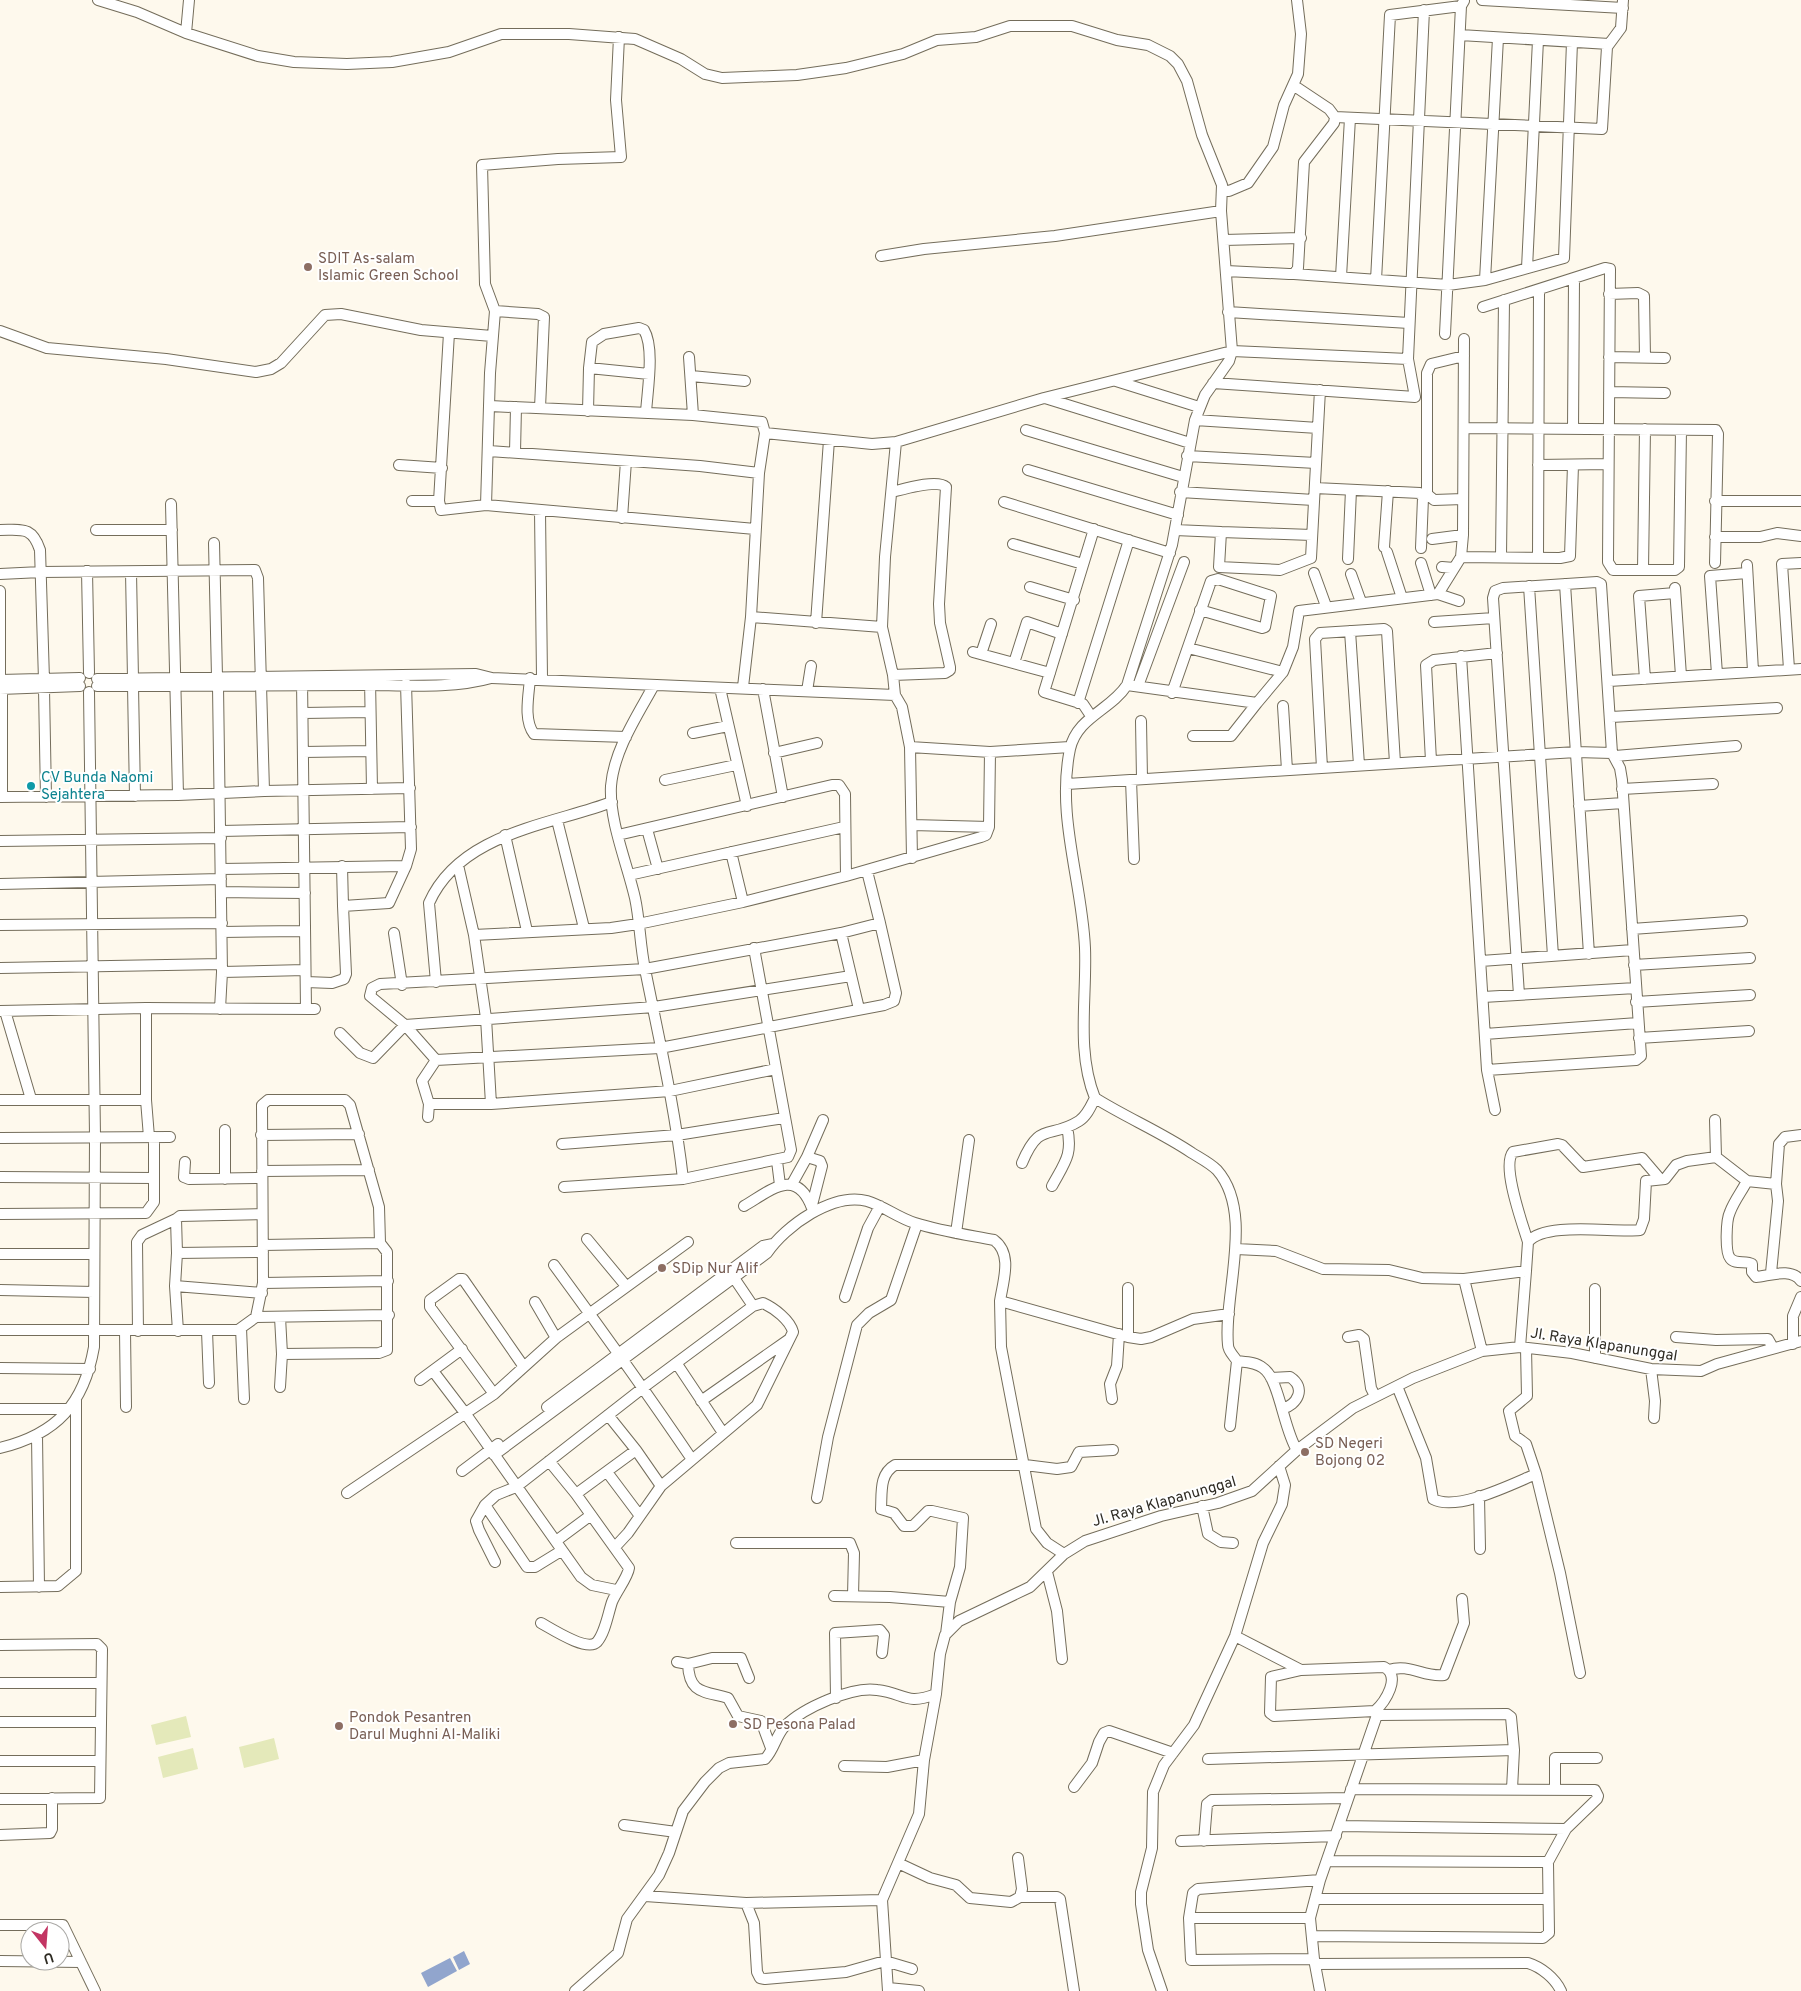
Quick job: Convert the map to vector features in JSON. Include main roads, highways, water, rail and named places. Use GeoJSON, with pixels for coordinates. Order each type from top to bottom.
{"type":"FeatureCollection","features":[{"type":"Feature","properties":{"kind":"water"},"geometry":{"type":"Polygon","coordinates":[[[464,1951],[470,1964],[459,1970],[453,1957],[464,1951]]]}},
{"type":"Feature","properties":{"kind":"water"},"geometry":{"type":"Polygon","coordinates":[[[450,1958],[457,1971],[428,1987],[421,1973],[450,1958]]]}},
{"type":"Feature","properties":{"kind":"place","name":"SDIT As-salam Islamic Green School"},"geometry":{"type":"Point","coordinates":[308,267]}},
{"type":"Feature","properties":{"kind":"place","name":"CV Bunda Naomi Sejahtera"},"geometry":{"type":"Point","coordinates":[31,786]}},
{"type":"Feature","properties":{"kind":"place","name":"SDip Nur Alif"},"geometry":{"type":"Point","coordinates":[662,1268]}},
{"type":"Feature","properties":{"kind":"place","name":"SD Negeri Bojong 02"},"geometry":{"type":"Point","coordinates":[1305,1452]}},
{"type":"Feature","properties":{"kind":"place","name":"SD Pesona Palad"},"geometry":{"type":"Point","coordinates":[733,1724]}},
{"type":"Feature","properties":{"kind":"place","name":"Pondok Pesantren Darul Mughni Al-Maliki"},"geometry":{"type":"Point","coordinates":[339,1726]}}]}
